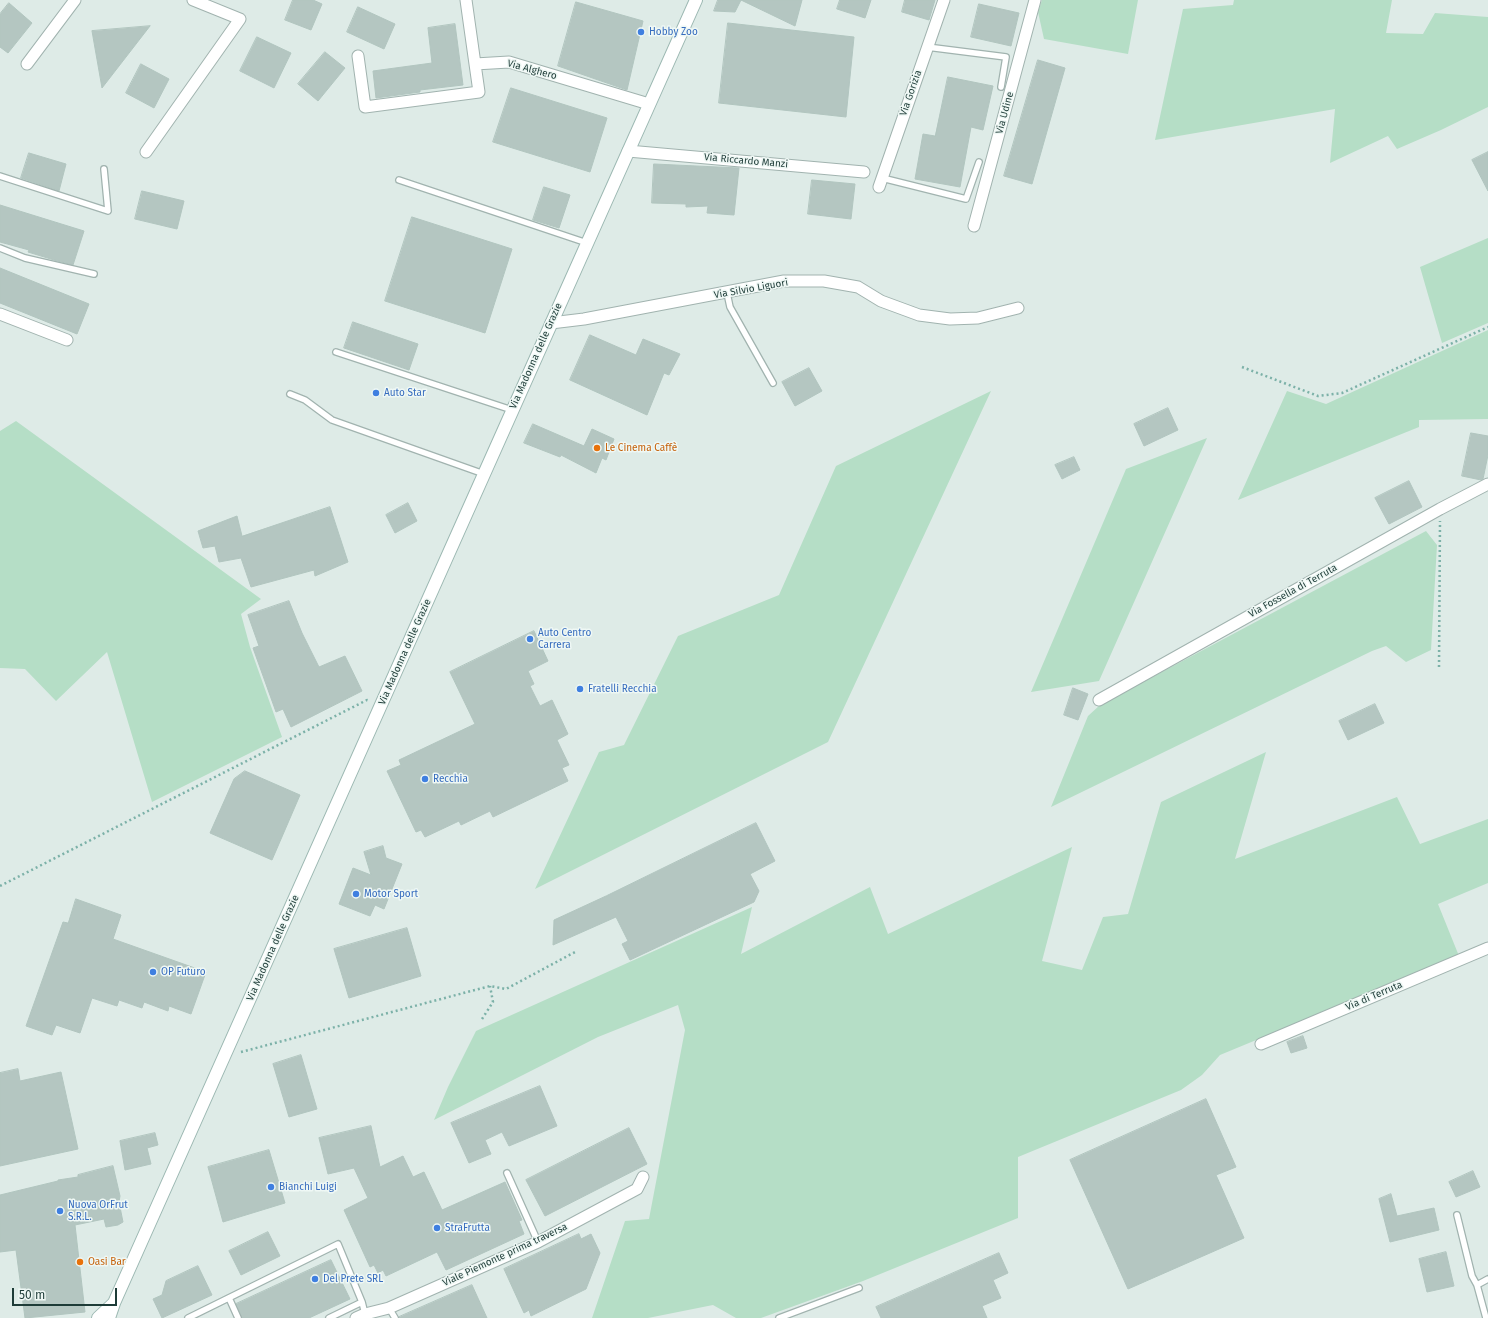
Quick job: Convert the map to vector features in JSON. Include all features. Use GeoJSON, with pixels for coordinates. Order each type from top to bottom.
{"type":"FeatureCollection","features":[{"type":"Feature","properties":{"kind":"street"},"geometry":{"type":"LineString","coordinates":[[27,64],[75,0]]}},
{"type":"Feature","properties":{"kind":"street"},"geometry":{"type":"LineString","coordinates":[[146,152],[240,19],[193,0]]}},
{"type":"Feature","properties":{"kind":"street"},"geometry":{"type":"LineString","coordinates":[[358,56],[365,107],[479,92],[466,0]]}},
{"type":"Feature","properties":{"kind":"street","name":"Via Madonna delle Grazie"},"geometry":{"type":"LineString","coordinates":[[108,1318],[696,0]]}},
{"type":"Feature","properties":{"kind":"street","name":"Via Gorizia"},"geometry":{"type":"LineString","coordinates":[[881,182],[944,0]]}},
{"type":"Feature","properties":{"kind":"street","name":"Via Udine"},"geometry":{"type":"LineString","coordinates":[[974,226],[1035,0]]}},
{"type":"Feature","properties":{"kind":"street","name":"Via Alghero"},"geometry":{"type":"LineString","coordinates":[[474,64],[509,62],[649,104]]}},
{"type":"Feature","properties":{"kind":"street","name":"Via Riccardo Manzi"},"geometry":{"type":"LineString","coordinates":[[628,151],[864,172]]}},
{"type":"Feature","properties":{"kind":"street","name":"Via Silvio Liguori"},"geometry":{"type":"LineString","coordinates":[[551,323],[584,320],[784,281],[824,280],[858,287],[881,301],[919,315],[950,319],[978,318],[1018,308]]}},
{"type":"Feature","properties":{"kind":"street"},"geometry":{"type":"LineString","coordinates":[[0,314],[67,340]]}},
{"type":"Feature","properties":{"kind":"street","name":"Via Fossella di Terruta"},"geometry":{"type":"LineString","coordinates":[[1099,700],[1440,509],[1488,484]]}},
{"type":"Feature","properties":{"kind":"street","name":"Via di Terruta"},"geometry":{"type":"LineString","coordinates":[[1261,1044],[1488,948]]}},
{"type":"Feature","properties":{"kind":"street","name":"Viale Piemonte prima traversa"},"geometry":{"type":"LineString","coordinates":[[361,1316],[389,1308],[538,1242],[637,1189],[643,1177]]}},
{"type":"Feature","properties":{"kind":"lane"},"geometry":{"type":"LineString","coordinates":[[927,47],[1006,57],[1001,87]]}},
{"type":"Feature","properties":{"kind":"lane"},"geometry":{"type":"LineString","coordinates":[[881,182],[966,199],[979,162]]}},
{"type":"Feature","properties":{"kind":"lane"},"geometry":{"type":"LineString","coordinates":[[0,176],[108,211],[104,170]]}},
{"type":"Feature","properties":{"kind":"lane"},"geometry":{"type":"LineString","coordinates":[[399,180],[587,243]]}},
{"type":"Feature","properties":{"kind":"lane"},"geometry":{"type":"LineString","coordinates":[[0,248],[25,258],[94,274]]}},
{"type":"Feature","properties":{"kind":"lane"},"geometry":{"type":"LineString","coordinates":[[727,293],[730,307],[773,383]]}},
{"type":"Feature","properties":{"kind":"lane"},"geometry":{"type":"LineString","coordinates":[[336,352],[512,410]]}},
{"type":"Feature","properties":{"kind":"lane"},"geometry":{"type":"LineString","coordinates":[[290,394],[305,400],[332,420],[484,474]]}},
{"type":"Feature","properties":{"kind":"lane"},"geometry":{"type":"LineString","coordinates":[[507,1173],[538,1242]]}},
{"type":"Feature","properties":{"kind":"lane"},"geometry":{"type":"LineString","coordinates":[[1457,1215],[1472,1276],[1477,1285],[1486,1318]]}},
{"type":"Feature","properties":{"kind":"lane"},"geometry":{"type":"LineString","coordinates":[[188,1318],[338,1244],[362,1302],[361,1316]]}},
{"type":"Feature","properties":{"kind":"lane"},"geometry":{"type":"LineString","coordinates":[[1477,1285],[1488,1279]]}},
{"type":"Feature","properties":{"kind":"lane"},"geometry":{"type":"LineString","coordinates":[[779,1318],[859,1288]]}},
{"type":"Feature","properties":{"kind":"lane"},"geometry":{"type":"LineString","coordinates":[[229,1298],[238,1318]]}},
{"type":"Feature","properties":{"kind":"lane"},"geometry":{"type":"LineString","coordinates":[[329,1318],[362,1302]]}},
{"type":"Feature","properties":{"kind":"lane"},"geometry":{"type":"LineString","coordinates":[[389,1308],[395,1318]]}},
{"type":"Feature","properties":{"kind":"path"},"geometry":{"type":"LineString","coordinates":[[1242,366],[1318,396],[1342,393],[1488,327]]}},
{"type":"Feature","properties":{"kind":"path"},"geometry":{"type":"LineString","coordinates":[[1439,667],[1440,509]]}},
{"type":"Feature","properties":{"kind":"path"},"geometry":{"type":"LineString","coordinates":[[0,886],[366,700],[383,704]]}},
{"type":"Feature","properties":{"kind":"path"},"geometry":{"type":"LineString","coordinates":[[226,1054],[242,1052],[490,986],[506,989],[576,952]]}},
{"type":"Feature","properties":{"kind":"path"},"geometry":{"type":"LineString","coordinates":[[482,1019],[493,1002],[490,986]]}},
{"type":"Feature","properties":{"kind":"green space"},"geometry":{"type":"Polygon","coordinates":[[[1042,0],[1138,0],[1128,54],[1044,39],[1038,12],[1042,0]]]}},
{"type":"Feature","properties":{"kind":"green space"},"geometry":{"type":"Polygon","coordinates":[[[1234,0],[1392,0],[1386,33],[1423,34],[1435,13],[1488,17],[1488,107],[1397,149],[1388,136],[1330,163],[1335,109],[1155,140],[1183,9],[1233,5],[1234,0]]]}},
{"type":"Feature","properties":{"kind":"green space"},"geometry":{"type":"Polygon","coordinates":[[[1488,238],[1488,323],[1442,343],[1420,267],[1488,238]]]}},
{"type":"Feature","properties":{"kind":"green space"},"geometry":{"type":"Polygon","coordinates":[[[1488,330],[1488,419],[1419,420],[1419,427],[1238,500],[1287,391],[1326,404],[1488,330]]]}},
{"type":"Feature","properties":{"kind":"green space"},"geometry":{"type":"Polygon","coordinates":[[[991,391],[828,742],[535,889],[599,752],[624,745],[678,636],[779,595],[836,466],[991,391]]]}},
{"type":"Feature","properties":{"kind":"green space"},"geometry":{"type":"Polygon","coordinates":[[[16,421],[261,599],[241,614],[250,647],[282,737],[152,802],[107,652],[56,701],[25,669],[0,668],[0,431],[16,421]]]}},
{"type":"Feature","properties":{"kind":"green space"},"geometry":{"type":"Polygon","coordinates":[[[1207,438],[1099,681],[1031,692],[1126,469],[1207,438]]]}},
{"type":"Feature","properties":{"kind":"green space"},"geometry":{"type":"Polygon","coordinates":[[[1426,531],[1437,545],[1431,650],[1406,662],[1386,646],[1372,651],[1051,807],[1088,716],[1100,705],[1426,531]]]}},
{"type":"Feature","properties":{"kind":"green space"},"geometry":{"type":"Polygon","coordinates":[[[1266,752],[1235,859],[1397,797],[1420,844],[1488,819],[1488,883],[1438,904],[1459,956],[1220,1055],[1202,1075],[1181,1090],[1018,1157],[1018,1218],[863,1281],[761,1318],[736,1318],[713,1305],[648,1318],[592,1318],[625,1221],[649,1219],[685,1030],[678,1005],[598,1037],[434,1120],[448,1087],[476,1031],[752,907],[741,954],[870,887],[888,934],[1072,847],[1042,961],[1082,970],[1103,917],[1128,914],[1161,802],[1266,752]]]}},
{"type":"Feature","properties":{"kind":"building"},"geometry":{"type":"Polygon","coordinates":[[[293,0],[313,0],[322,4],[311,30],[285,20],[293,0]]]}},
{"type":"Feature","properties":{"kind":"building"},"geometry":{"type":"Polygon","coordinates":[[[718,0],[741,0],[735,12],[714,11],[718,0]]]}},
{"type":"Feature","properties":{"kind":"building"},"geometry":{"type":"Polygon","coordinates":[[[741,0],[802,0],[795,26],[741,0]]]}},
{"type":"Feature","properties":{"kind":"building"},"geometry":{"type":"Polygon","coordinates":[[[840,0],[871,0],[865,18],[837,9],[840,0]]]}},
{"type":"Feature","properties":{"kind":"building"},"geometry":{"type":"Polygon","coordinates":[[[905,0],[935,0],[929,20],[902,12],[905,0]]]}},
{"type":"Feature","properties":{"kind":"building"},"geometry":{"type":"Polygon","coordinates":[[[576,2],[643,21],[627,90],[558,66],[576,2]]]}},
{"type":"Feature","properties":{"kind":"building"},"geometry":{"type":"Polygon","coordinates":[[[9,3],[32,23],[8,53],[0,47],[0,14],[9,3]]]}},
{"type":"Feature","properties":{"kind":"building"},"geometry":{"type":"Polygon","coordinates":[[[979,4],[1019,13],[1011,46],[971,37],[979,4]]]}},
{"type":"Feature","properties":{"kind":"building"},"geometry":{"type":"Polygon","coordinates":[[[358,7],[395,24],[384,49],[347,32],[358,7]]]}},
{"type":"Feature","properties":{"kind":"building"},"geometry":{"type":"Polygon","coordinates":[[[728,23],[854,37],[846,117],[719,103],[728,23]]]}},
{"type":"Feature","properties":{"kind":"building"},"geometry":{"type":"Polygon","coordinates":[[[455,24],[463,85],[420,90],[420,92],[376,98],[373,71],[432,63],[428,28],[455,24]]]}},
{"type":"Feature","properties":{"kind":"building"},"geometry":{"type":"Polygon","coordinates":[[[150,26],[102,88],[92,31],[150,26]]]}},
{"type":"Feature","properties":{"kind":"building"},"geometry":{"type":"Polygon","coordinates":[[[257,37],[291,53],[274,88],[240,71],[257,37]]]}},
{"type":"Feature","properties":{"kind":"building"},"geometry":{"type":"Polygon","coordinates":[[[325,52],[345,68],[318,101],[298,84],[325,52]]]}},
{"type":"Feature","properties":{"kind":"building"},"geometry":{"type":"Polygon","coordinates":[[[1038,60],[1065,68],[1032,184],[1004,176],[1038,60]]]}},
{"type":"Feature","properties":{"kind":"building"},"geometry":{"type":"Polygon","coordinates":[[[141,64],[169,79],[154,108],[126,93],[141,64]]]}},
{"type":"Feature","properties":{"kind":"building"},"geometry":{"type":"Polygon","coordinates":[[[948,77],[993,86],[983,130],[971,127],[960,187],[915,179],[923,134],[935,136],[948,77]]]}},
{"type":"Feature","properties":{"kind":"building"},"geometry":{"type":"Polygon","coordinates":[[[511,88],[607,118],[590,172],[493,142],[511,88]]]}},
{"type":"Feature","properties":{"kind":"building"},"geometry":{"type":"Polygon","coordinates":[[[1488,152],[1488,191],[1472,160],[1488,152]]]}},
{"type":"Feature","properties":{"kind":"building"},"geometry":{"type":"Polygon","coordinates":[[[29,153],[66,164],[59,191],[21,178],[29,153]]]}},
{"type":"Feature","properties":{"kind":"building"},"geometry":{"type":"Polygon","coordinates":[[[654,164],[739,168],[734,215],[707,213],[708,206],[686,207],[686,204],[652,203],[654,164]]]}},
{"type":"Feature","properties":{"kind":"building"},"geometry":{"type":"Polygon","coordinates":[[[812,180],[855,184],[851,219],[808,214],[812,180]]]}},
{"type":"Feature","properties":{"kind":"building"},"geometry":{"type":"Polygon","coordinates":[[[544,187],[570,195],[559,228],[533,220],[544,187]]]}},
{"type":"Feature","properties":{"kind":"building"},"geometry":{"type":"Polygon","coordinates":[[[142,191],[184,201],[177,229],[135,219],[142,191]]]}},
{"type":"Feature","properties":{"kind":"building"},"geometry":{"type":"Polygon","coordinates":[[[0,205],[84,231],[73,265],[0,242],[0,205]]]}},
{"type":"Feature","properties":{"kind":"building"},"geometry":{"type":"Polygon","coordinates":[[[412,217],[512,249],[485,333],[385,301],[412,217]]]}},
{"type":"Feature","properties":{"kind":"building"},"geometry":{"type":"Polygon","coordinates":[[[0,268],[89,304],[77,334],[0,303],[0,268]]]}},
{"type":"Feature","properties":{"kind":"building"},"geometry":{"type":"Polygon","coordinates":[[[353,322],[418,344],[409,370],[344,348],[353,322]]]}},
{"type":"Feature","properties":{"kind":"building"},"geometry":{"type":"Polygon","coordinates":[[[590,335],[636,355],[643,339],[680,354],[669,375],[664,373],[647,415],[570,380],[590,335]]]}},
{"type":"Feature","properties":{"kind":"building"},"geometry":{"type":"Polygon","coordinates":[[[809,368],[822,391],[795,406],[782,382],[809,368]]]}},
{"type":"Feature","properties":{"kind":"building"},"geometry":{"type":"Polygon","coordinates":[[[1168,408],[1178,430],[1144,446],[1134,424],[1168,408]]]}},
{"type":"Feature","properties":{"kind":"building"},"geometry":{"type":"Polygon","coordinates":[[[533,424],[584,446],[592,429],[614,439],[606,460],[602,458],[596,473],[561,455],[560,457],[524,443],[533,424]]]}},
{"type":"Feature","properties":{"kind":"building"},"geometry":{"type":"Polygon","coordinates":[[[1471,433],[1488,436],[1488,455],[1483,479],[1481,480],[1462,476],[1471,433]]]}},
{"type":"Feature","properties":{"kind":"building"},"geometry":{"type":"Polygon","coordinates":[[[1074,457],[1080,470],[1062,479],[1055,465],[1074,457]]]}},
{"type":"Feature","properties":{"kind":"building"},"geometry":{"type":"Polygon","coordinates":[[[1409,481],[1422,507],[1389,524],[1375,498],[1409,481]]]}},
{"type":"Feature","properties":{"kind":"building"},"geometry":{"type":"Polygon","coordinates":[[[408,503],[417,521],[395,533],[386,515],[408,503]]]}},
{"type":"Feature","properties":{"kind":"building"},"geometry":{"type":"Polygon","coordinates":[[[330,507],[348,562],[315,576],[314,570],[251,587],[241,558],[219,562],[215,546],[203,548],[198,531],[237,516],[242,536],[330,507]]]}},
{"type":"Feature","properties":{"kind":"building"},"geometry":{"type":"Polygon","coordinates":[[[289,601],[302,633],[319,667],[345,656],[362,691],[291,727],[283,709],[276,712],[253,648],[259,646],[248,615],[289,601]]]}},
{"type":"Feature","properties":{"kind":"building"},"geometry":{"type":"Polygon","coordinates":[[[534,631],[548,661],[528,671],[534,684],[530,686],[540,706],[552,700],[568,734],[557,740],[569,765],[562,768],[568,781],[493,817],[490,811],[461,825],[459,821],[425,837],[421,830],[416,832],[387,771],[401,765],[399,760],[475,724],[450,672],[534,631]]]}},
{"type":"Feature","properties":{"kind":"building"},"geometry":{"type":"Polygon","coordinates":[[[1073,688],[1088,694],[1078,720],[1064,715],[1073,688]]]}},
{"type":"Feature","properties":{"kind":"building"},"geometry":{"type":"Polygon","coordinates":[[[1375,704],[1384,723],[1348,740],[1339,721],[1375,704]]]}},
{"type":"Feature","properties":{"kind":"building"},"geometry":{"type":"Polygon","coordinates":[[[245,771],[300,795],[272,860],[210,833],[234,779],[245,771]]]}},
{"type":"Feature","properties":{"kind":"building"},"geometry":{"type":"Polygon","coordinates":[[[756,823],[775,861],[750,874],[759,891],[754,902],[630,960],[622,944],[628,941],[616,917],[553,945],[554,920],[756,823]]]}},
{"type":"Feature","properties":{"kind":"building"},"geometry":{"type":"Polygon","coordinates":[[[383,846],[386,858],[402,864],[384,909],[375,905],[370,916],[339,904],[353,868],[371,875],[364,852],[383,846]]]}},
{"type":"Feature","properties":{"kind":"building"},"geometry":{"type":"Polygon","coordinates":[[[76,899],[121,915],[113,939],[206,972],[191,1014],[169,1006],[168,1011],[144,1002],[142,1008],[119,1000],[117,1006],[92,998],[80,1033],[56,1025],[52,1035],[26,1026],[63,922],[68,923],[76,899]]]}},
{"type":"Feature","properties":{"kind":"building"},"geometry":{"type":"Polygon","coordinates":[[[407,928],[421,976],[349,998],[334,949],[407,928]]]}},
{"type":"Feature","properties":{"kind":"building"},"geometry":{"type":"Polygon","coordinates":[[[1303,1036],[1307,1048],[1291,1053],[1287,1042],[1303,1036]]]}},
{"type":"Feature","properties":{"kind":"building"},"geometry":{"type":"Polygon","coordinates":[[[301,1055],[317,1109],[289,1117],[273,1064],[301,1055]]]}},
{"type":"Feature","properties":{"kind":"building"},"geometry":{"type":"Polygon","coordinates":[[[18,1069],[20,1081],[61,1072],[78,1149],[0,1166],[0,1073],[18,1069]]]}},
{"type":"Feature","properties":{"kind":"building"},"geometry":{"type":"Polygon","coordinates":[[[540,1086],[557,1126],[509,1146],[502,1132],[485,1140],[491,1154],[469,1163],[451,1123],[540,1086]]]}},
{"type":"Feature","properties":{"kind":"building"},"geometry":{"type":"Polygon","coordinates":[[[1206,1099],[1236,1167],[1216,1175],[1244,1238],[1128,1289],[1070,1160],[1206,1099]]]}},
{"type":"Feature","properties":{"kind":"building","name":"StraFrutta"},"geometry":{"type":"Polygon","coordinates":[[[371,1126],[380,1167],[403,1156],[413,1177],[424,1172],[442,1210],[505,1182],[522,1220],[519,1221],[524,1234],[446,1270],[437,1252],[386,1276],[383,1270],[378,1273],[374,1265],[370,1267],[344,1210],[368,1198],[354,1168],[328,1174],[319,1138],[371,1126]]]}},
{"type":"Feature","properties":{"kind":"building"},"geometry":{"type":"Polygon","coordinates":[[[629,1128],[647,1164],[545,1216],[526,1180],[629,1128]]]}},
{"type":"Feature","properties":{"kind":"building"},"geometry":{"type":"Polygon","coordinates":[[[155,1133],[158,1145],[147,1148],[151,1164],[125,1170],[120,1141],[155,1133]]]}},
{"type":"Feature","properties":{"kind":"building"},"geometry":{"type":"Polygon","coordinates":[[[269,1150],[285,1203],[223,1222],[208,1167],[269,1150]]]}},
{"type":"Feature","properties":{"kind":"building"},"geometry":{"type":"Polygon","coordinates":[[[113,1166],[120,1196],[119,1202],[123,1222],[118,1225],[106,1227],[104,1219],[75,1225],[85,1312],[25,1318],[16,1250],[0,1252],[0,1195],[58,1180],[78,1177],[78,1175],[113,1166]]]}},
{"type":"Feature","properties":{"kind":"building"},"geometry":{"type":"Polygon","coordinates":[[[1473,1171],[1480,1187],[1456,1197],[1449,1182],[1473,1171]]]}},
{"type":"Feature","properties":{"kind":"building"},"geometry":{"type":"Polygon","coordinates":[[[1391,1194],[1397,1216],[1434,1208],[1439,1230],[1390,1242],[1379,1199],[1391,1194]]]}},
{"type":"Feature","properties":{"kind":"building"},"geometry":{"type":"Polygon","coordinates":[[[268,1232],[280,1256],[241,1275],[229,1251],[268,1232]]]}},
{"type":"Feature","properties":{"kind":"building"},"geometry":{"type":"Polygon","coordinates":[[[579,1234],[581,1239],[591,1234],[600,1253],[586,1289],[531,1316],[529,1310],[524,1313],[504,1269],[579,1234]]]}},
{"type":"Feature","properties":{"kind":"building"},"geometry":{"type":"Polygon","coordinates":[[[1446,1252],[1454,1286],[1427,1292],[1419,1259],[1446,1252]]]}},
{"type":"Feature","properties":{"kind":"building"},"geometry":{"type":"Polygon","coordinates":[[[999,1253],[1008,1273],[993,1280],[1001,1298],[982,1306],[987,1318],[881,1318],[876,1307],[999,1253]]]}},
{"type":"Feature","properties":{"kind":"building","name":"Del Prete SRL"},"geometry":{"type":"Polygon","coordinates":[[[331,1260],[350,1299],[309,1318],[242,1318],[236,1304],[331,1260]]]}},
{"type":"Feature","properties":{"kind":"building"},"geometry":{"type":"Polygon","coordinates":[[[198,1266],[212,1295],[162,1318],[153,1299],[162,1295],[166,1281],[198,1266]]]}},
{"type":"Feature","properties":{"kind":"building"},"geometry":{"type":"Polygon","coordinates":[[[472,1285],[487,1318],[399,1318],[399,1317],[472,1285]]]}},
{"type":"Feature","properties":{"kind":"place","name":"Hobby Zoo"},"geometry":{"type":"Point","coordinates":[641,32]}},
{"type":"Feature","properties":{"kind":"place","name":"Auto Star"},"geometry":{"type":"Point","coordinates":[376,393]}},
{"type":"Feature","properties":{"kind":"place","name":"Le Cinema Caffè"},"geometry":{"type":"Point","coordinates":[597,448]}},
{"type":"Feature","properties":{"kind":"place","name":"Auto Centro Carrera"},"geometry":{"type":"Point","coordinates":[530,639]}},
{"type":"Feature","properties":{"kind":"place","name":"Fratelli Recchia"},"geometry":{"type":"Point","coordinates":[580,689]}},
{"type":"Feature","properties":{"kind":"place","name":"Recchia"},"geometry":{"type":"Point","coordinates":[425,779]}},
{"type":"Feature","properties":{"kind":"place","name":"Motor Sport"},"geometry":{"type":"Point","coordinates":[356,894]}},
{"type":"Feature","properties":{"kind":"place","name":"OP Futuro"},"geometry":{"type":"Point","coordinates":[153,972]}},
{"type":"Feature","properties":{"kind":"place","name":"Bianchi Luigi"},"geometry":{"type":"Point","coordinates":[271,1187]}},
{"type":"Feature","properties":{"kind":"place","name":"Nuova OrFrut S.R.L."},"geometry":{"type":"Point","coordinates":[60,1211]}},
{"type":"Feature","properties":{"kind":"place","name":"StraFrutta"},"geometry":{"type":"Point","coordinates":[437,1228]}},
{"type":"Feature","properties":{"kind":"place","name":"Oasi Bar"},"geometry":{"type":"Point","coordinates":[80,1262]}},
{"type":"Feature","properties":{"kind":"place","name":"Del Prete SRL"},"geometry":{"type":"Point","coordinates":[315,1279]}}]}
